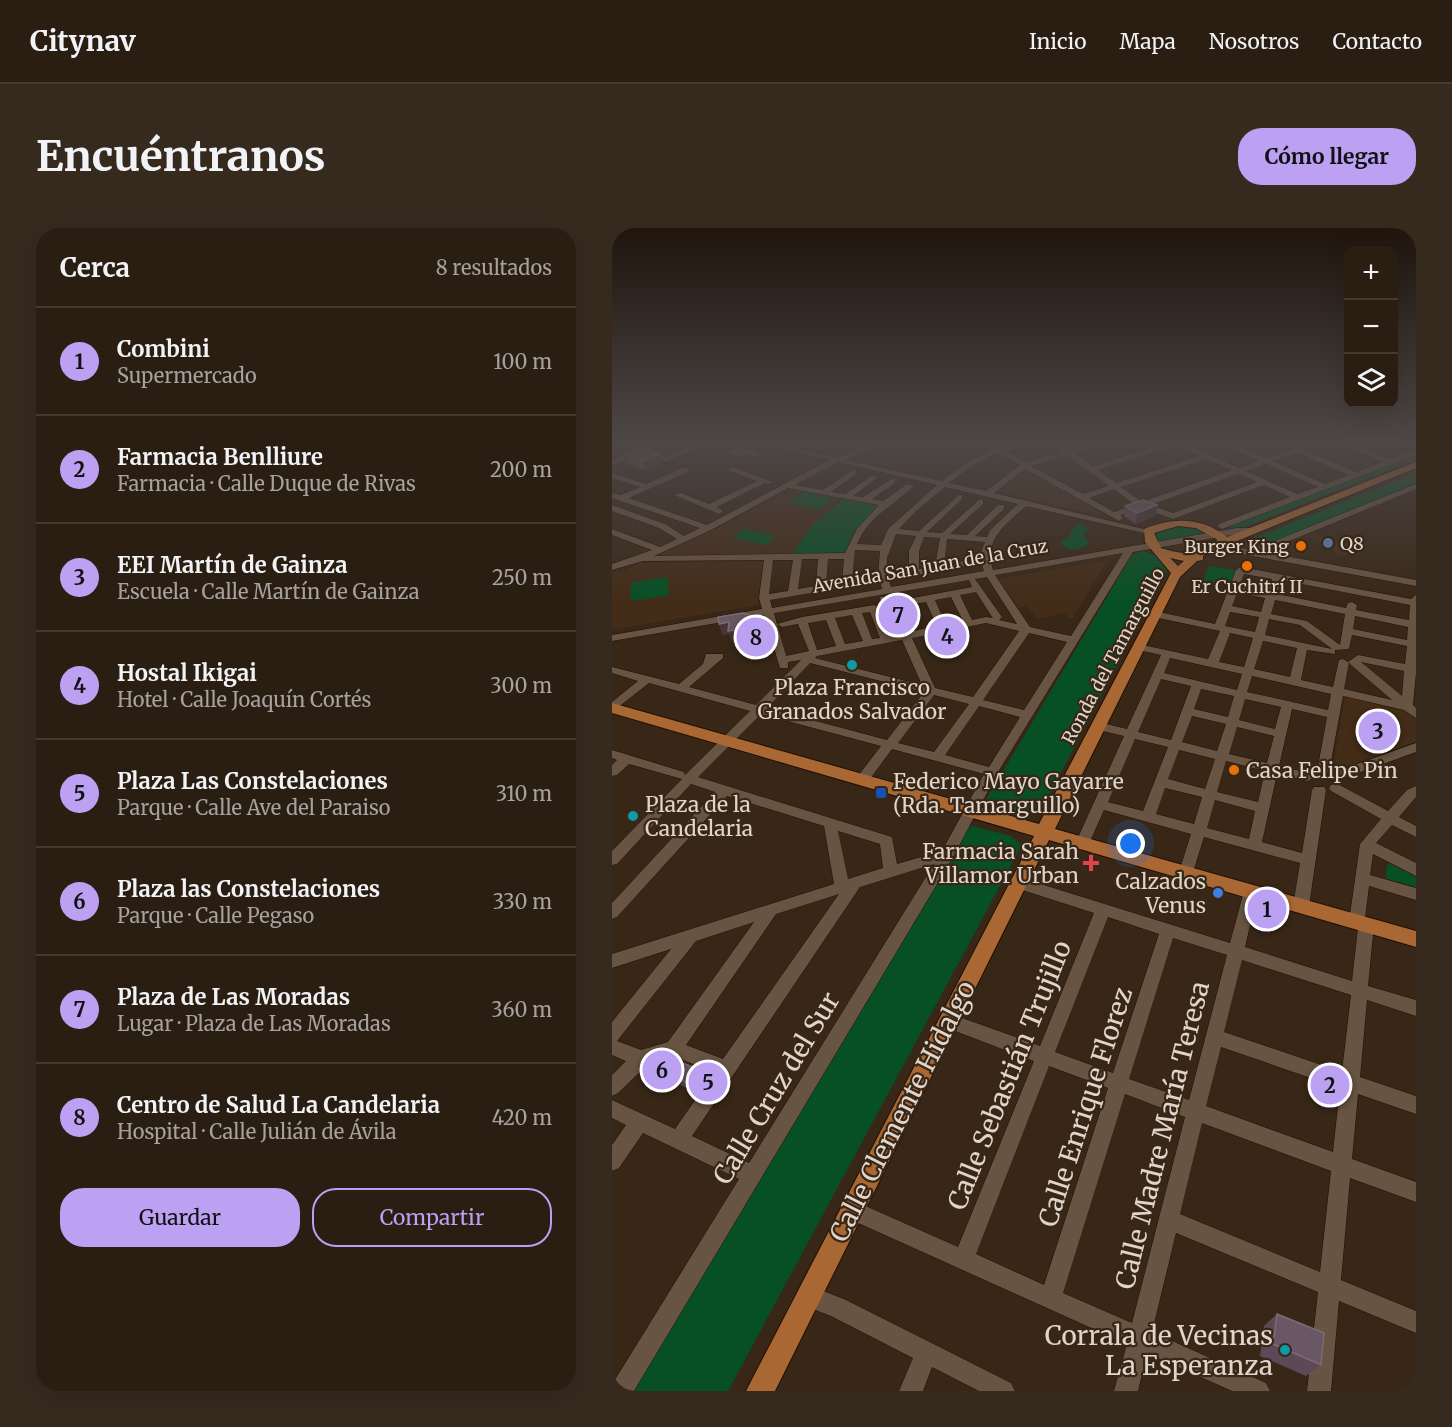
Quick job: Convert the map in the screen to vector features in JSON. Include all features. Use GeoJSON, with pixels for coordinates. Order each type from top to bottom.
{"type":"FeatureCollection","features":[{"type":"Feature","properties":{"kind":"main road"},"geometry":{"type":"LineString","coordinates":[[1155,548],[1192,559],[1208,558],[1219,540],[1253,531],[1344,494]]}},
{"type":"Feature","properties":{"kind":"main road"},"geometry":{"type":"LineString","coordinates":[[1177,573],[1148,539],[1148,531],[1174,519],[1189,523],[1219,540]]}},
{"type":"Feature","properties":{"kind":"main road","name":"Ronda del Tamarguillo"},"geometry":{"type":"LineString","coordinates":[[1044,831],[1154,614],[1177,573],[1192,559]]}},
{"type":"Feature","properties":{"kind":"main road"},"geometry":{"type":"LineString","coordinates":[[612,708],[1416,939]]}},
{"type":"Feature","properties":{"kind":"main road","name":"Calle Clemente Hidalgo"},"geometry":{"type":"LineString","coordinates":[[760,1391],[1044,831]]}},
{"type":"Feature","properties":{"kind":"street"},"geometry":{"type":"LineString","coordinates":[[622,498],[630,494]]}},
{"type":"Feature","properties":{"kind":"street"},"geometry":{"type":"LineString","coordinates":[[711,507],[736,494]]}},
{"type":"Feature","properties":{"kind":"street"},"geometry":{"type":"LineString","coordinates":[[613,566],[640,559],[660,550],[772,494]]}},
{"type":"Feature","properties":{"kind":"street"},"geometry":{"type":"LineString","coordinates":[[834,494],[865,500],[889,512]]}},
{"type":"Feature","properties":{"kind":"street"},"geometry":{"type":"LineString","coordinates":[[846,497],[850,494]]}},
{"type":"Feature","properties":{"kind":"street"},"geometry":{"type":"LineString","coordinates":[[865,500],[873,494]]}},
{"type":"Feature","properties":{"kind":"street"},"geometry":{"type":"LineString","coordinates":[[886,590],[882,578],[882,557],[891,531],[889,512],[903,494]]}},
{"type":"Feature","properties":{"kind":"street"},"geometry":{"type":"LineString","coordinates":[[847,584],[849,552],[855,536],[889,512],[921,494]]}},
{"type":"Feature","properties":{"kind":"street"},"geometry":{"type":"LineString","coordinates":[[952,494],[1000,507],[969,538],[966,570],[997,617]]}},
{"type":"Feature","properties":{"kind":"street"},"geometry":{"type":"LineString","coordinates":[[989,494],[1024,503],[1115,519],[1142,505],[1172,494]]}},
{"type":"Feature","properties":{"kind":"street"},"geometry":{"type":"LineString","coordinates":[[1079,494],[1115,519],[1134,528],[1148,531]]}},
{"type":"Feature","properties":{"kind":"street"},"geometry":{"type":"LineString","coordinates":[[1082,496],[1088,494]]}},
{"type":"Feature","properties":{"kind":"street"},"geometry":{"type":"LineString","coordinates":[[1127,494],[1142,505],[1174,519],[1235,494]]}},
{"type":"Feature","properties":{"kind":"street"},"geometry":{"type":"LineString","coordinates":[[1290,494],[1298,498]]}},
{"type":"Feature","properties":{"kind":"street"},"geometry":{"type":"LineString","coordinates":[[1219,540],[1307,494]]}},
{"type":"Feature","properties":{"kind":"street"},"geometry":{"type":"LineString","coordinates":[[1253,553],[1396,494]]}},
{"type":"Feature","properties":{"kind":"street"},"geometry":{"type":"LineString","coordinates":[[612,495],[708,528]]}},
{"type":"Feature","properties":{"kind":"street"},"geometry":{"type":"LineString","coordinates":[[678,495],[732,516]]}},
{"type":"Feature","properties":{"kind":"street"},"geometry":{"type":"LineString","coordinates":[[914,573],[914,551],[921,534],[959,497]]}},
{"type":"Feature","properties":{"kind":"street"},"geometry":{"type":"LineString","coordinates":[[939,568],[945,536],[980,502]]}},
{"type":"Feature","properties":{"kind":"street"},"geometry":{"type":"LineString","coordinates":[[1024,503],[999,525],[988,540],[984,557],[989,573],[1026,629]]}},
{"type":"Feature","properties":{"kind":"street"},"geometry":{"type":"LineString","coordinates":[[612,508],[662,526],[684,539]]}},
{"type":"Feature","properties":{"kind":"street"},"geometry":{"type":"LineString","coordinates":[[612,519],[626,513]]}},
{"type":"Feature","properties":{"kind":"street"},"geometry":{"type":"LineString","coordinates":[[891,531],[988,540]]}},
{"type":"Feature","properties":{"kind":"street"},"geometry":{"type":"LineString","coordinates":[[612,532],[660,550]]}},
{"type":"Feature","properties":{"kind":"street"},"geometry":{"type":"LineString","coordinates":[[1219,540],[1253,553],[1416,583]]}},
{"type":"Feature","properties":{"kind":"street","name":"Avenida San Juan de la Cruz"},"geometry":{"type":"LineString","coordinates":[[612,638],[886,590],[966,570],[989,573],[1130,549],[1219,540]]}},
{"type":"Feature","properties":{"kind":"street"},"geometry":{"type":"LineString","coordinates":[[640,559],[823,557],[885,548]]}},
{"type":"Feature","properties":{"kind":"street","name":"Calle Cruz del Sur"},"geometry":{"type":"LineString","coordinates":[[621,1391],[947,855],[992,772],[1130,549]]}},
{"type":"Feature","properties":{"kind":"street"},"geometry":{"type":"LineString","coordinates":[[769,557],[764,598],[788,679]]}},
{"type":"Feature","properties":{"kind":"street"},"geometry":{"type":"LineString","coordinates":[[792,594],[798,557]]}},
{"type":"Feature","properties":{"kind":"street"},"geometry":{"type":"LineString","coordinates":[[821,589],[823,557]]}},
{"type":"Feature","properties":{"kind":"street"},"geometry":{"type":"LineString","coordinates":[[764,598],[939,568],[966,570]]}},
{"type":"Feature","properties":{"kind":"street"},"geometry":{"type":"LineString","coordinates":[[1212,664],[1227,608],[1241,570],[1416,603]]}},
{"type":"Feature","properties":{"kind":"street"},"geometry":{"type":"LineString","coordinates":[[1358,573],[1347,631],[1333,656],[1413,669]]}},
{"type":"Feature","properties":{"kind":"street"},"geometry":{"type":"LineString","coordinates":[[1186,872],[1277,577]]}},
{"type":"Feature","properties":{"kind":"street"},"geometry":{"type":"LineString","coordinates":[[1303,623],[1312,584]]}},
{"type":"Feature","properties":{"kind":"street"},"geometry":{"type":"LineString","coordinates":[[913,601],[978,589]]}},
{"type":"Feature","properties":{"kind":"street"},"geometry":{"type":"LineString","coordinates":[[1234,589],[1415,625]]}},
{"type":"Feature","properties":{"kind":"street"},"geometry":{"type":"LineString","coordinates":[[954,593],[968,621]]}},
{"type":"Feature","properties":{"kind":"street"},"geometry":{"type":"LineString","coordinates":[[1411,710],[1412,644],[1416,597]]}},
{"type":"Feature","properties":{"kind":"street"},"geometry":{"type":"LineString","coordinates":[[929,598],[941,625]]}},
{"type":"Feature","properties":{"kind":"street"},"geometry":{"type":"LineString","coordinates":[[782,624],[874,608],[886,640]]}},
{"type":"Feature","properties":{"kind":"street"},"geometry":{"type":"LineString","coordinates":[[1227,608],[1303,623],[1338,649]]}},
{"type":"Feature","properties":{"kind":"street"},"geometry":{"type":"LineString","coordinates":[[856,611],[867,639]]}},
{"type":"Feature","properties":{"kind":"street"},"geometry":{"type":"LineString","coordinates":[[1154,614],[1303,646],[1356,653],[1337,692],[1329,792],[1311,786],[1308,777]]}},
{"type":"Feature","properties":{"kind":"street"},"geometry":{"type":"LineString","coordinates":[[829,615],[840,644]]}},
{"type":"Feature","properties":{"kind":"street"},"geometry":{"type":"LineString","coordinates":[[802,620],[811,654]]}},
{"type":"Feature","properties":{"kind":"street"},"geometry":{"type":"LineString","coordinates":[[782,660],[986,620],[1074,640]]}},
{"type":"Feature","properties":{"kind":"street"},"geometry":{"type":"LineString","coordinates":[[937,758],[1026,629]]}},
{"type":"Feature","properties":{"kind":"street"},"geometry":{"type":"LineString","coordinates":[[1347,631],[1412,644]]}},
{"type":"Feature","properties":{"kind":"street"},"geometry":{"type":"LineString","coordinates":[[906,636],[931,691]]}},
{"type":"Feature","properties":{"kind":"street"},"geometry":{"type":"LineString","coordinates":[[1295,682],[1303,646]]}},
{"type":"Feature","properties":{"kind":"street"},"geometry":{"type":"LineString","coordinates":[[1138,647],[1411,710]]}},
{"type":"Feature","properties":{"kind":"street"},"geometry":{"type":"LineString","coordinates":[[1083,843],[1167,653]]}},
{"type":"Feature","properties":{"kind":"street"},"geometry":{"type":"LineString","coordinates":[[612,860],[684,777],[725,741],[811,654]]}},
{"type":"Feature","properties":{"kind":"street"},"geometry":{"type":"LineString","coordinates":[[811,654],[931,691],[1028,715]]}},
{"type":"Feature","properties":{"kind":"street"},"geometry":{"type":"LineString","coordinates":[[1351,660],[1411,710]]}},
{"type":"Feature","properties":{"kind":"street"},"geometry":{"type":"LineString","coordinates":[[680,689],[708,664]]}},
{"type":"Feature","properties":{"kind":"street"},"geometry":{"type":"LineString","coordinates":[[612,670],[992,772]]}},
{"type":"Feature","properties":{"kind":"street"},"geometry":{"type":"LineString","coordinates":[[1156,675],[1334,715]]}},
{"type":"Feature","properties":{"kind":"street"},"geometry":{"type":"LineString","coordinates":[[612,708],[646,680]]}},
{"type":"Feature","properties":{"kind":"street"},"geometry":{"type":"LineString","coordinates":[[1148,817],[1197,684]]}},
{"type":"Feature","properties":{"kind":"street"},"geometry":{"type":"LineString","coordinates":[[862,780],[931,691]]}},
{"type":"Feature","properties":{"kind":"street"},"geometry":{"type":"LineString","coordinates":[[1254,846],[1287,705]]}},
{"type":"Feature","properties":{"kind":"street"},"geometry":{"type":"LineString","coordinates":[[1186,711],[1281,734]]}},
{"type":"Feature","properties":{"kind":"street"},"geometry":{"type":"LineString","coordinates":[[1098,726],[1308,777]]}},
{"type":"Feature","properties":{"kind":"street"},"geometry":{"type":"LineString","coordinates":[[1331,779],[1416,747]]}},
{"type":"Feature","properties":{"kind":"street"},"geometry":{"type":"LineString","coordinates":[[612,754],[886,841],[891,871]]}},
{"type":"Feature","properties":{"kind":"street"},"geometry":{"type":"LineString","coordinates":[[612,772],[626,759]]}},
{"type":"Feature","properties":{"kind":"street"},"geometry":{"type":"LineString","coordinates":[[1308,777],[1312,772],[1331,779],[1390,819],[1416,832]]}},
{"type":"Feature","properties":{"kind":"street"},"geometry":{"type":"LineString","coordinates":[[1161,782],[1263,808]]}},
{"type":"Feature","properties":{"kind":"street"},"geometry":{"type":"LineString","coordinates":[[612,913],[725,790]]}},
{"type":"Feature","properties":{"kind":"street"},"geometry":{"type":"LineString","coordinates":[[1301,906],[1319,790]]}},
{"type":"Feature","properties":{"kind":"street"},"geometry":{"type":"LineString","coordinates":[[1319,1391],[1359,990],[1363,879],[1367,844],[1415,793]]}},
{"type":"Feature","properties":{"kind":"street"},"geometry":{"type":"LineString","coordinates":[[1099,804],[1308,860]]}},
{"type":"Feature","properties":{"kind":"street"},"geometry":{"type":"LineString","coordinates":[[678,1140],[848,884],[830,823]]}},
{"type":"Feature","properties":{"kind":"street"},"geometry":{"type":"LineString","coordinates":[[1367,844],[1416,870]]}},
{"type":"Feature","properties":{"kind":"street"},"geometry":{"type":"LineString","coordinates":[[612,961],[848,884],[947,855]]}},
{"type":"Feature","properties":{"kind":"street"},"geometry":{"type":"LineString","coordinates":[[1363,879],[1416,894]]}},
{"type":"Feature","properties":{"kind":"street"},"geometry":{"type":"LineString","coordinates":[[1018,883],[1416,1008]]}},
{"type":"Feature","properties":{"kind":"street","name":"Calle Madre María Teresa"},"geometry":{"type":"LineString","coordinates":[[1126,1391],[1251,891]]}},
{"type":"Feature","properties":{"kind":"street"},"geometry":{"type":"LineString","coordinates":[[612,1087],[641,1059],[674,1047],[771,909]]}},
{"type":"Feature","properties":{"kind":"street","name":"Calle Sebastián Trujillo"},"geometry":{"type":"LineString","coordinates":[[963,1260],[1103,910]]}},
{"type":"Feature","properties":{"kind":"street","name":"Calle Enrique Florez"},"geometry":{"type":"LineString","coordinates":[[1050,1299],[1168,930]]}},
{"type":"Feature","properties":{"kind":"street"},"geometry":{"type":"LineString","coordinates":[[612,1035],[690,936]]}},
{"type":"Feature","properties":{"kind":"street"},"geometry":{"type":"LineString","coordinates":[[948,1021],[1416,1192]]}},
{"type":"Feature","properties":{"kind":"street"},"geometry":{"type":"LineString","coordinates":[[1214,1038],[1416,1105]]}},
{"type":"Feature","properties":{"kind":"street"},"geometry":{"type":"LineString","coordinates":[[612,1047],[641,1059]]}},
{"type":"Feature","properties":{"kind":"street"},"geometry":{"type":"LineString","coordinates":[[674,1047],[726,1069]]}},
{"type":"Feature","properties":{"kind":"street"},"geometry":{"type":"LineString","coordinates":[[612,1109],[753,1175]]}},
{"type":"Feature","properties":{"kind":"street"},"geometry":{"type":"LineString","coordinates":[[612,1161],[640,1122]]}},
{"type":"Feature","properties":{"kind":"street"},"geometry":{"type":"LineString","coordinates":[[852,1210],[1258,1391]]}},
{"type":"Feature","properties":{"kind":"street"},"geometry":{"type":"LineString","coordinates":[[1168,1220],[1416,1322]]}},
{"type":"Feature","properties":{"kind":"street"},"geometry":{"type":"LineString","coordinates":[[808,1296],[838,1308],[1003,1391]]}},
{"type":"Feature","properties":{"kind":"street"},"geometry":{"type":"LineString","coordinates":[[911,1391],[926,1353]]}},
{"type":"Feature","properties":{"kind":"shaded area"},"geometry":{"type":"Polygon","coordinates":[[[781,494],[827,494],[842,497],[812,526],[790,557],[654,557],[734,521],[781,494]]]}},
{"type":"Feature","properties":{"kind":"shaded area"},"geometry":{"type":"Polygon","coordinates":[[[1008,494],[1071,494],[1102,512],[1098,515],[1008,494]]]}},
{"type":"Feature","properties":{"kind":"shaded area","name":"Q8"},"geometry":{"type":"Polygon","coordinates":[[[1314,533],[1353,552],[1338,559],[1334,550],[1305,536],[1314,533]]]}},
{"type":"Feature","properties":{"kind":"shaded area"},"geometry":{"type":"Polygon","coordinates":[[[1108,560],[1073,618],[1069,618],[1065,613],[1037,619],[1027,606],[1018,608],[999,579],[1108,560]]]}},
{"type":"Feature","properties":{"kind":"shaded area"},"geometry":{"type":"Polygon","coordinates":[[[763,561],[758,605],[612,630],[612,572],[626,570],[640,563],[763,561]]]}},
{"type":"Feature","properties":{"kind":"shaded area"},"geometry":{"type":"Polygon","coordinates":[[[1345,696],[1406,711],[1416,719],[1416,743],[1346,768],[1334,762],[1345,696]]]}},
{"type":"Feature","properties":{"kind":"green space"},"geometry":{"type":"Polygon","coordinates":[[[800,494],[834,498],[820,509],[789,503],[800,494]]]}},
{"type":"Feature","properties":{"kind":"green space"},"geometry":{"type":"Polygon","coordinates":[[[1310,494],[1327,494],[1242,528],[1226,527],[1310,494]]]}},
{"type":"Feature","properties":{"kind":"green space"},"geometry":{"type":"Polygon","coordinates":[[[1363,494],[1391,494],[1254,550],[1245,542],[1363,494]]]}},
{"type":"Feature","properties":{"kind":"green space"},"geometry":{"type":"Polygon","coordinates":[[[844,498],[878,505],[853,533],[844,554],[792,554],[812,526],[844,498]]]}},
{"type":"Feature","properties":{"kind":"green space"},"geometry":{"type":"Polygon","coordinates":[[[1079,524],[1089,528],[1083,535],[1088,541],[1087,546],[1073,550],[1062,545],[1061,541],[1070,536],[1069,533],[1079,524]]]}},
{"type":"Feature","properties":{"kind":"green space"},"geometry":{"type":"Polygon","coordinates":[[[1175,525],[1195,527],[1211,533],[1154,543],[1154,534],[1160,529],[1175,525]]]}},
{"type":"Feature","properties":{"kind":"green space"},"geometry":{"type":"Polygon","coordinates":[[[744,529],[776,536],[765,545],[732,538],[744,529]]]}},
{"type":"Feature","properties":{"kind":"green space"},"geometry":{"type":"Polygon","coordinates":[[[1143,551],[1158,556],[1168,568],[1042,809],[1036,813],[1022,815],[993,806],[987,802],[987,798],[1132,555],[1143,551]]]}},
{"type":"Feature","properties":{"kind":"green space"},"geometry":{"type":"Polygon","coordinates":[[[1209,566],[1241,571],[1235,586],[1203,581],[1209,566]]]}},
{"type":"Feature","properties":{"kind":"green space"},"geometry":{"type":"Polygon","coordinates":[[[667,577],[669,595],[631,601],[631,583],[667,577]]]}},
{"type":"Feature","properties":{"kind":"green space"},"geometry":{"type":"Polygon","coordinates":[[[972,826],[1011,836],[1022,845],[728,1391],[631,1391],[966,829],[972,826]]]}},
{"type":"Feature","properties":{"kind":"green space"},"geometry":{"type":"Polygon","coordinates":[[[1388,863],[1416,877],[1416,887],[1385,878],[1388,863]]]}},
{"type":"Feature","properties":{"kind":"building"},"geometry":{"type":"Polygon","coordinates":[[[1143,500],[1157,505],[1137,513],[1125,506],[1143,500]]]}},
{"type":"Feature","properties":{"kind":"building"},"geometry":{"type":"Polygon","coordinates":[[[905,595],[915,613],[889,618],[881,598],[905,595]]]}},
{"type":"Feature","properties":{"kind":"building"},"geometry":{"type":"Polygon","coordinates":[[[743,613],[759,618],[762,635],[750,637],[745,624],[737,630],[728,631],[729,622],[719,624],[718,617],[743,613]]]}},
{"type":"Feature","properties":{"kind":"building"},"geometry":{"type":"Polygon","coordinates":[[[666,1056],[695,1068],[685,1082],[656,1069],[666,1056]]]}},
{"type":"Feature","properties":{"kind":"building"},"geometry":{"type":"Polygon","coordinates":[[[1277,1314],[1324,1333],[1321,1365],[1273,1344],[1277,1314]]]}},
{"type":"Feature","properties":{"kind":"place","name":"Q8"},"geometry":{"type":"Point","coordinates":[1328,543]}},
{"type":"Feature","properties":{"kind":"place","name":"Burger King"},"geometry":{"type":"Point","coordinates":[1301,546]}},
{"type":"Feature","properties":{"kind":"place","name":"Er Cuchitrí II"},"geometry":{"type":"Point","coordinates":[1247,566]}},
{"type":"Feature","properties":{"kind":"place","name":"Plaza de Las Moradas"},"geometry":{"type":"Point","coordinates":[898,615]}},
{"type":"Feature","properties":{"kind":"place","name":"Hostal Ikigai"},"geometry":{"type":"Point","coordinates":[947,636]}},
{"type":"Feature","properties":{"kind":"place","name":"Centro de Salud La Candelaria"},"geometry":{"type":"Point","coordinates":[756,637]}},
{"type":"Feature","properties":{"kind":"place","name":"Plaza Francisco Granados Salvador"},"geometry":{"type":"Point","coordinates":[852,665]}},
{"type":"Feature","properties":{"kind":"place","name":"EEI Martín de Gainza"},"geometry":{"type":"Point","coordinates":[1378,731]}},
{"type":"Feature","properties":{"kind":"place","name":"Casa Felipe Pin"},"geometry":{"type":"Point","coordinates":[1234,770]}},
{"type":"Feature","properties":{"kind":"place","name":"Federico Mayo Gayarre (Rda. Tamarguillo)"},"geometry":{"type":"Point","coordinates":[881,793]}},
{"type":"Feature","properties":{"kind":"place","name":"Plaza de la Candelaria"},"geometry":{"type":"Point","coordinates":[633,816]}},
{"type":"Feature","properties":{"kind":"place","name":"Farmacia Sarah Villamor Urban"},"geometry":{"type":"Point","coordinates":[1091,863]}},
{"type":"Feature","properties":{"kind":"place","name":"Calzados Venus"},"geometry":{"type":"Point","coordinates":[1218,893]}},
{"type":"Feature","properties":{"kind":"place","name":"Combini"},"geometry":{"type":"Point","coordinates":[1267,909]}},
{"type":"Feature","properties":{"kind":"place","name":"Plaza las Constelaciones"},"geometry":{"type":"Point","coordinates":[662,1070]}},
{"type":"Feature","properties":{"kind":"place","name":"Plaza Las Constelaciones"},"geometry":{"type":"Point","coordinates":[708,1082]}},
{"type":"Feature","properties":{"kind":"place","name":"Farmacia Benlliure"},"geometry":{"type":"Point","coordinates":[1330,1085]}},
{"type":"Feature","properties":{"kind":"place","name":"Corrala de Vecinas La Esperanza"},"geometry":{"type":"Point","coordinates":[1285,1350]}}]}
